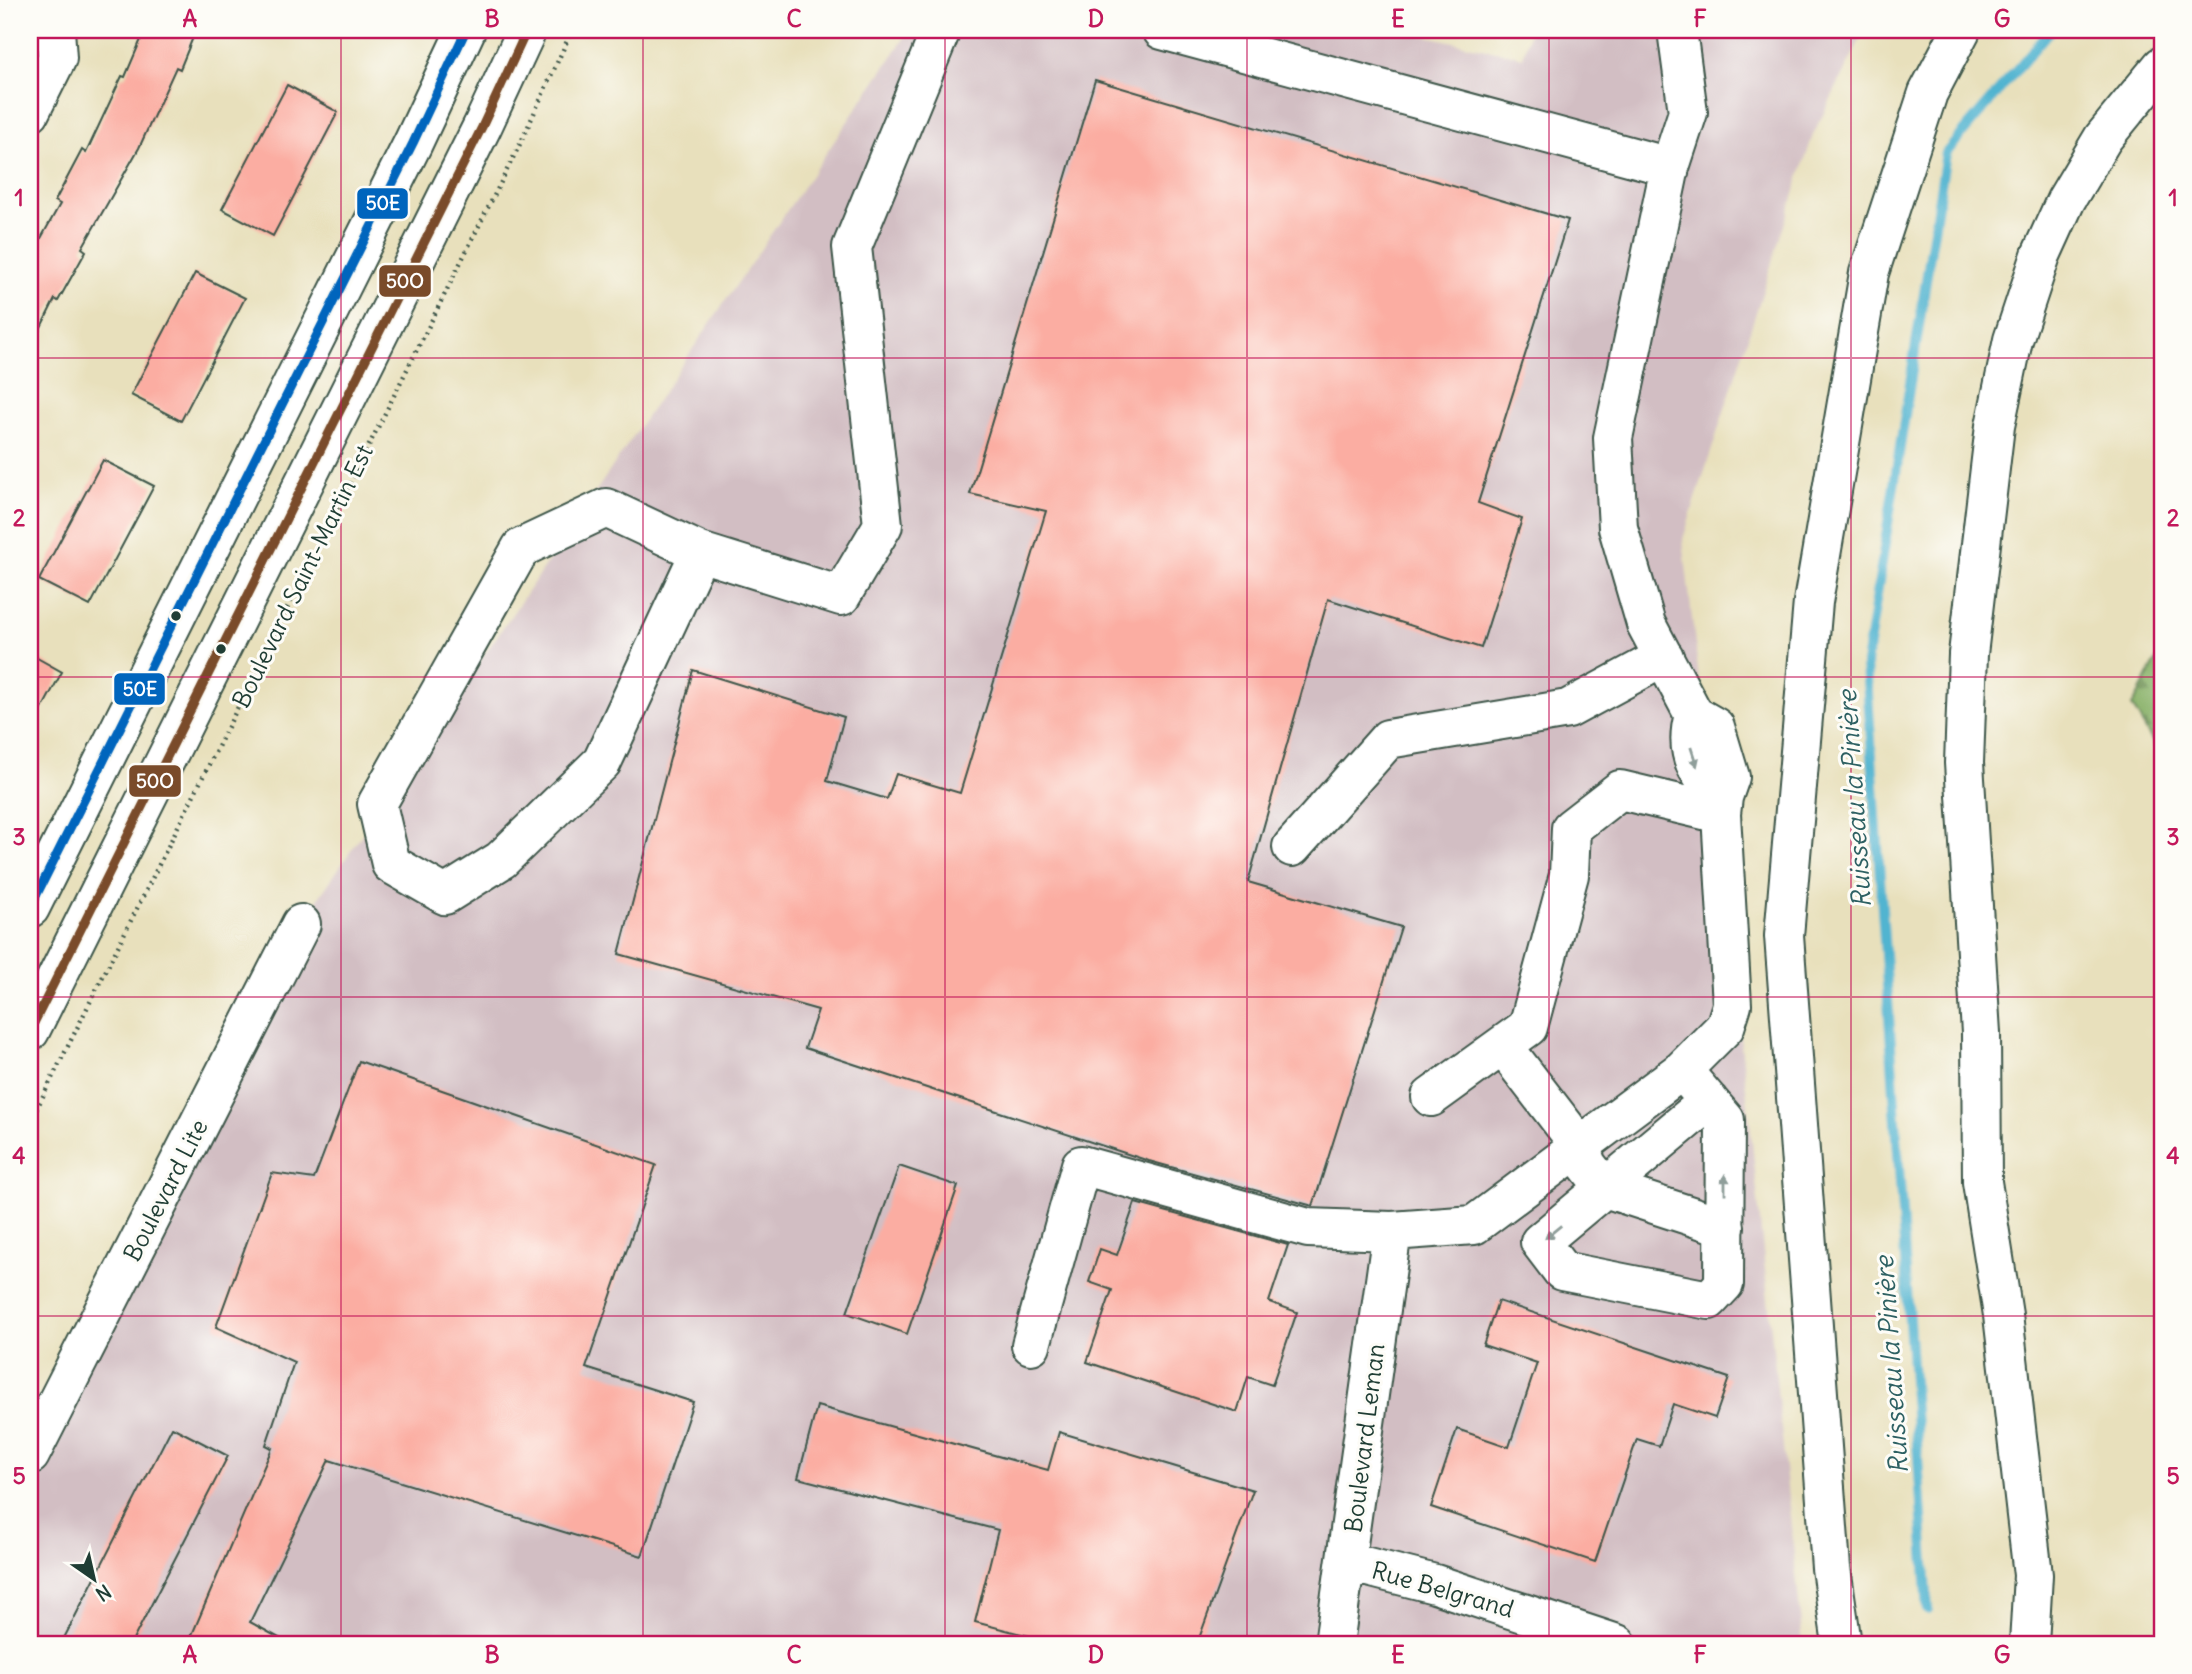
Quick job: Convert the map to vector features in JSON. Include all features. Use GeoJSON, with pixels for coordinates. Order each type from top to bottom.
{"type":"FeatureCollection","features":[{"type":"Feature","properties":{"kind":"main road"},"geometry":{"type":"LineString","coordinates":[[30,112],[57,58],[55,30]]}},
{"type":"Feature","properties":{"kind":"main road"},"geometry":{"type":"LineString","coordinates":[[30,908],[413,143],[466,30]]}},
{"type":"Feature","properties":{"kind":"main road","name":"Boulevard Saint-Martin Est"},"geometry":{"type":"LineString","coordinates":[[30,1031],[455,183],[527,30]]}},
{"type":"Feature","properties":{"kind":"main road"},"geometry":{"type":"LineString","coordinates":[[700,552],[602,762],[501,860],[445,894],[391,864],[377,804],[521,548],[606,508],[700,552],[841,596],[883,524],[852,247],[941,30]]}},
{"type":"Feature","properties":{"kind":"main road"},"geometry":{"type":"LineString","coordinates":[[1161,30],[1670,167]]}},
{"type":"Feature","properties":{"kind":"main road"},"geometry":{"type":"LineString","coordinates":[[1031,1345],[1081,1165],[1308,1228],[1392,1231],[1474,1225],[1682,1070],[1725,1027],[1732,1005],[1722,805],[1730,777],[1715,727],[1694,715],[1646,624],[1618,528],[1613,438],[1670,167],[1688,112],[1677,30]]}},
{"type":"Feature","properties":{"kind":"main road"},"geometry":{"type":"LineString","coordinates":[[1842,1644],[1831,1568],[1784,936],[1813,602],[1869,273],[1928,93],[1962,30]]}},
{"type":"Feature","properties":{"kind":"main road"},"geometry":{"type":"LineString","coordinates":[[2029,1644],[2032,1575],[2026,1515],[2003,1315],[1982,1182],[1981,1032],[1964,763],[1968,654],[1984,504],[1995,426],[2012,340],[2041,254],[2066,200],[2103,138],[2162,66]]}},
{"type":"Feature","properties":{"kind":"main road"},"geometry":{"type":"LineString","coordinates":[[1292,846],[1388,738],[1568,709],[1664,657]]}},
{"type":"Feature","properties":{"kind":"main road"},"geometry":{"type":"LineString","coordinates":[[1431,1097],[1528,1027],[1569,875],[1571,828],[1620,790],[1722,805]]}},
{"type":"Feature","properties":{"kind":"main road","name":"Boulevard Lite"},"geometry":{"type":"LineString","coordinates":[[30,1455],[301,923]]}},
{"type":"Feature","properties":{"kind":"main road"},"geometry":{"type":"LineString","coordinates":[[1503,1046],[1580,1146],[1587,1165],[1605,1188],[1725,1227]]}},
{"type":"Feature","properties":{"kind":"main road"},"geometry":{"type":"LineString","coordinates":[[1682,1070],[1709,1101],[1725,1120],[1724,1284],[1709,1300],[1562,1271],[1540,1242],[1709,1101]]}},
{"type":"Feature","properties":{"kind":"main road","name":"Boulevard Leman"},"geometry":{"type":"LineString","coordinates":[[1335,1644],[1392,1231]]}},
{"type":"Feature","properties":{"kind":"main road","name":"Rue Belgrand"},"geometry":{"type":"LineString","coordinates":[[1348,1562],[1435,1584],[1617,1644]]}},
{"type":"Feature","properties":{"kind":"path","name":"Boulevard Saint-Martin Est"},"geometry":{"type":"LineString","coordinates":[[30,1122],[521,142],[572,30]]}},
{"type":"Feature","properties":{"kind":"shaded area"},"geometry":{"type":"Polygon","coordinates":[[[910,30],[1399,30],[1523,57],[1530,30],[1865,30],[1813,135],[1683,539],[1751,1132],[1803,1644],[30,1644],[30,1455],[301,924],[910,30]]]}},
{"type":"Feature","properties":{"kind":"green space"},"geometry":{"type":"Polygon","coordinates":[[[2162,650],[2162,758],[2132,706],[2162,650]]]}},
{"type":"Feature","properties":{"kind":"building"},"geometry":{"type":"Polygon","coordinates":[[[145,30],[196,30],[180,69],[176,67],[139,148],[82,248],[86,251],[58,301],[55,299],[30,349],[30,258],[60,204],[55,201],[82,150],[86,153],[122,76],[125,77],[145,30]]]}},
{"type":"Feature","properties":{"kind":"building"},"geometry":{"type":"Polygon","coordinates":[[[1095,80],[1568,220],[1478,503],[1522,519],[1481,648],[1328,599],[1248,882],[1401,927],[1313,1206],[1149,1161],[805,1048],[818,1010],[619,954],[693,670],[844,717],[827,781],[887,799],[896,774],[960,793],[1046,511],[970,494],[1095,80]]]}},
{"type":"Feature","properties":{"kind":"building"},"geometry":{"type":"Polygon","coordinates":[[[287,85],[338,112],[273,236],[222,209],[287,85]]]}},
{"type":"Feature","properties":{"kind":"building"},"geometry":{"type":"Polygon","coordinates":[[[195,273],[245,298],[181,421],[131,395],[195,273]]]}},
{"type":"Feature","properties":{"kind":"building"},"geometry":{"type":"Polygon","coordinates":[[[103,460],[154,486],[90,606],[39,580],[103,460]]]}},
{"type":"Feature","properties":{"kind":"building"},"geometry":{"type":"Polygon","coordinates":[[[30,654],[62,672],[30,731],[30,654]]]}},
{"type":"Feature","properties":{"kind":"building"},"geometry":{"type":"Polygon","coordinates":[[[359,1061],[656,1165],[586,1368],[693,1402],[642,1556],[329,1460],[250,1622],[290,1644],[188,1644],[272,1448],[266,1445],[294,1362],[216,1327],[272,1173],[314,1179],[359,1061]]]}},
{"type":"Feature","properties":{"kind":"building"},"geometry":{"type":"Polygon","coordinates":[[[899,1166],[958,1186],[907,1334],[847,1313],[899,1166]]]}},
{"type":"Feature","properties":{"kind":"building"},"geometry":{"type":"Polygon","coordinates":[[[1135,1203],[1288,1245],[1269,1302],[1297,1312],[1272,1385],[1248,1377],[1237,1412],[1087,1362],[1112,1290],[1089,1282],[1100,1249],[1117,1255],[1135,1203]]]}},
{"type":"Feature","properties":{"kind":"building"},"geometry":{"type":"Polygon","coordinates":[[[1498,1301],[1729,1378],[1715,1418],[1673,1404],[1659,1446],[1637,1439],[1595,1562],[1431,1507],[1457,1429],[1509,1447],[1537,1363],[1483,1345],[1498,1301]]]}},
{"type":"Feature","properties":{"kind":"building"},"geometry":{"type":"Polygon","coordinates":[[[817,1406],[1048,1470],[1059,1432],[1253,1490],[1197,1644],[1060,1644],[975,1622],[998,1530],[798,1478],[817,1406]]]}},
{"type":"Feature","properties":{"kind":"building"},"geometry":{"type":"Polygon","coordinates":[[[172,1427],[228,1456],[131,1644],[61,1644],[172,1427]]]}},
{"type":"Feature","properties":{"kind":"waterway","name":"Ruisseau la Pinière"},"geometry":{"type":"LineString","coordinates":[[1928,1610],[1866,664],[1946,153],[2050,30]]}},
{"type":"Feature","properties":{"kind":"transit line","name":"50E"},"geometry":{"type":"LineString","coordinates":[[30,908],[413,143],[466,30]]}},
{"type":"Feature","properties":{"kind":"transit line","name":"50O"},"geometry":{"type":"LineString","coordinates":[[30,1031],[482,127],[527,30]]}}]}
